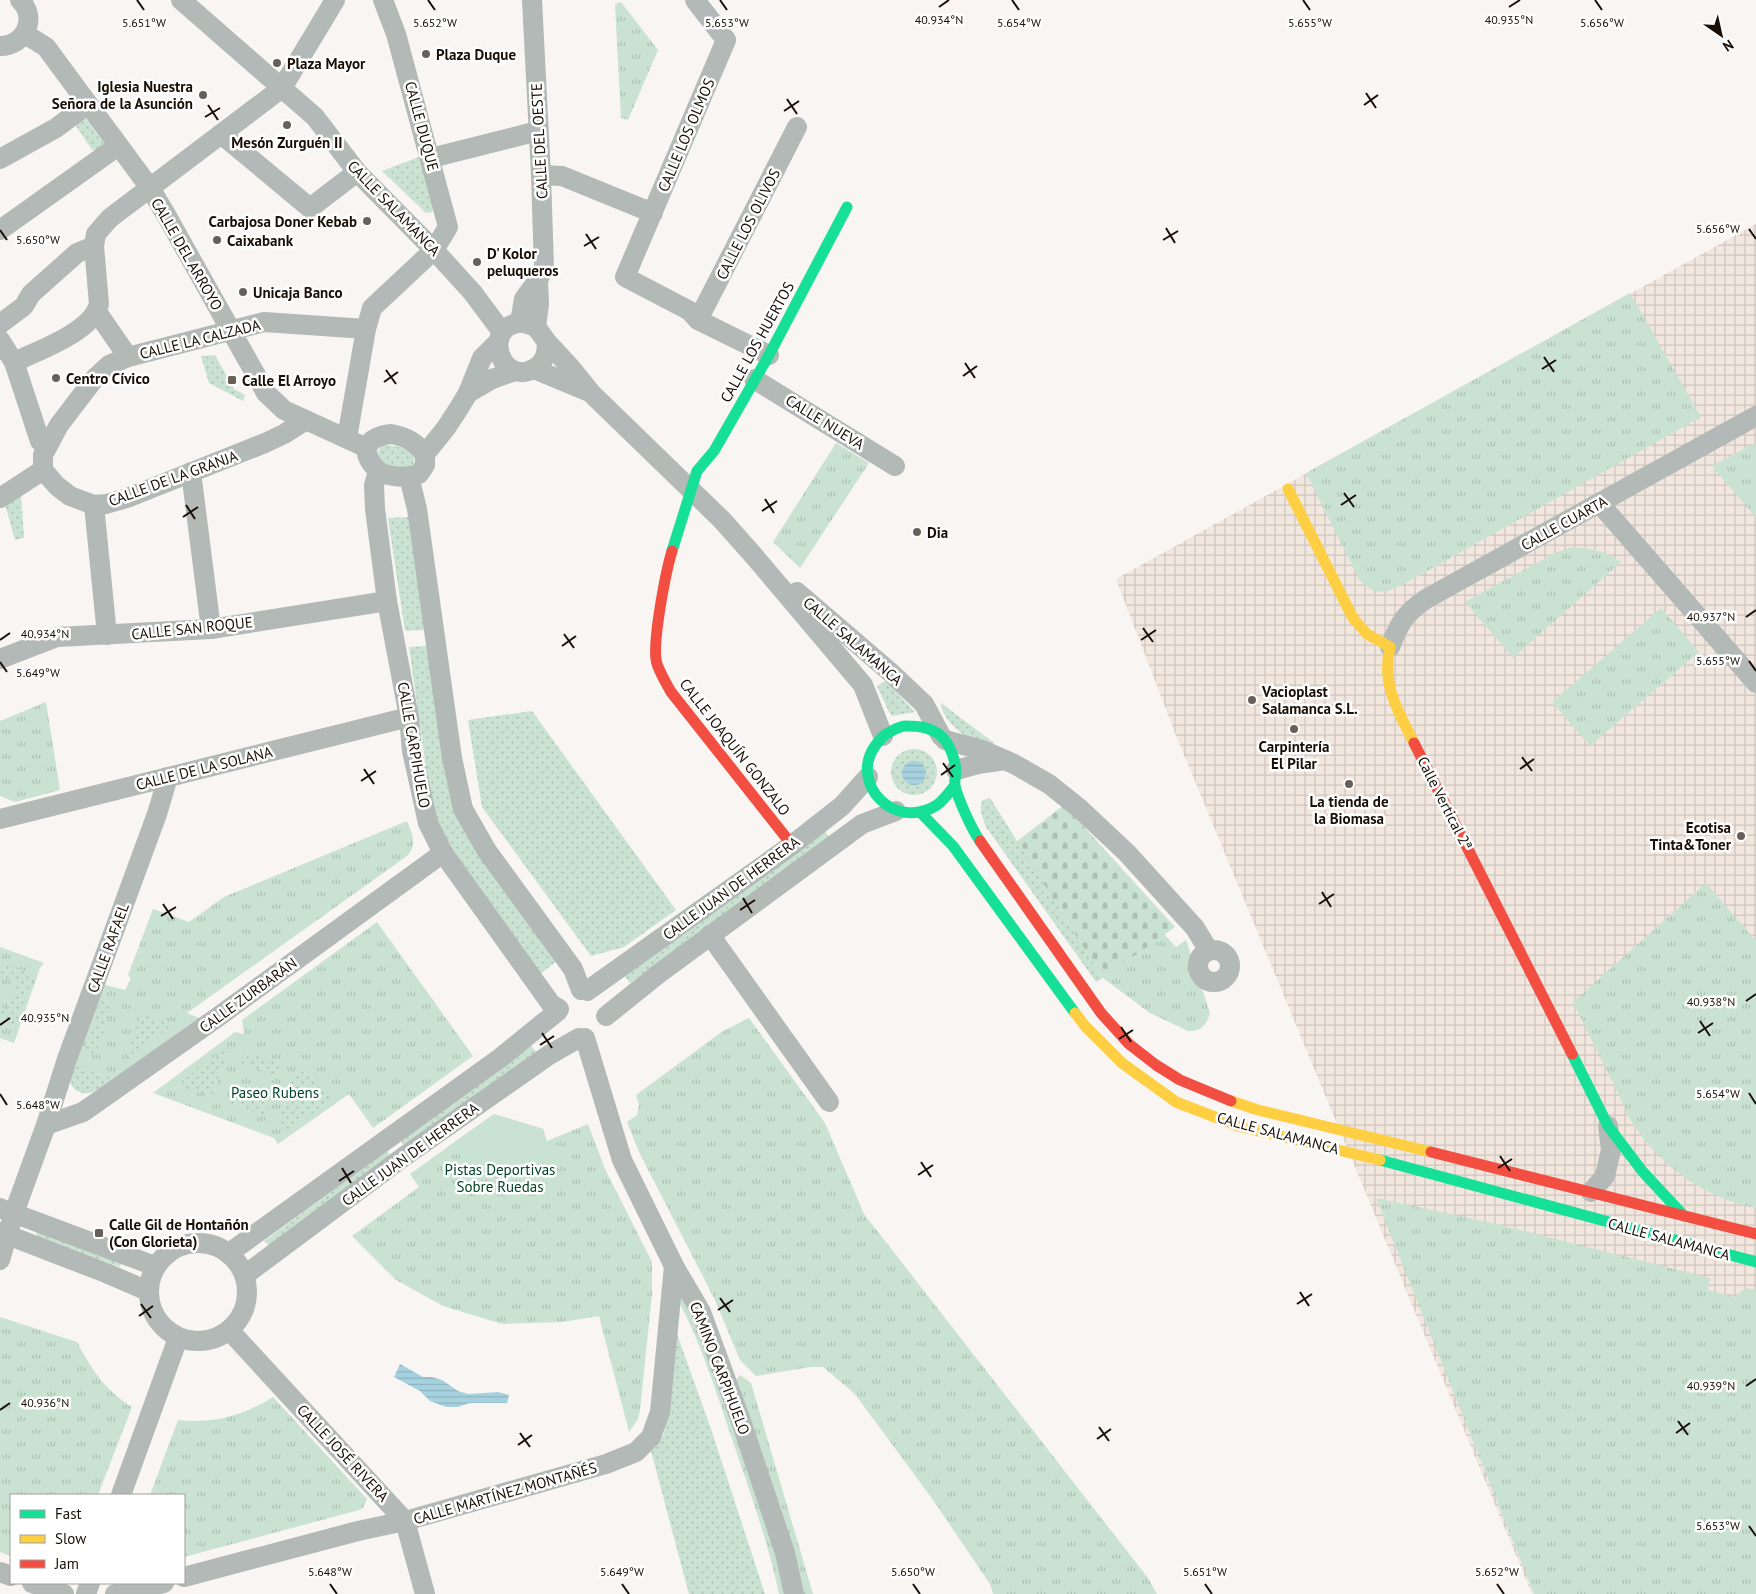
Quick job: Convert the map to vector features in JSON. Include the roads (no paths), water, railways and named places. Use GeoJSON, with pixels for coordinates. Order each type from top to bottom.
{"type":"FeatureCollection","features":[{"type":"Feature","properties":{"kind":"main road","name":"CALLE LOS HUERTOS"},"geometry":{"type":"LineString","coordinates":[[692,490],[697,471],[714,451],[769,355],[847,207]]}},
{"type":"Feature","properties":{"kind":"main road"},"geometry":{"type":"LineString","coordinates":[[1288,489],[1353,618],[1366,634],[1390,648]]}},
{"type":"Feature","properties":{"kind":"main road","name":"CALLE JOAQUÍN GONZALO"},"geometry":{"type":"LineString","coordinates":[[692,490],[668,561],[655,651],[657,664],[672,692],[792,845]]}},
{"type":"Feature","properties":{"kind":"main road","name":"Calle Vertical 2ª"},"geometry":{"type":"LineString","coordinates":[[1390,648],[1387,660],[1392,699],[1608,1126],[1643,1172],[1684,1216]]}},
{"type":"Feature","properties":{"kind":"main road"},"geometry":{"type":"LineString","coordinates":[[902,726],[922,726],[943,738],[953,754],[956,777],[939,804],[921,813],[908,814],[896,811],[877,798],[868,777],[870,754],[883,736],[902,726]]}},
{"type":"Feature","properties":{"kind":"main road","name":"CALLE SALAMANCA"},"geometry":{"type":"LineString","coordinates":[[956,777],[973,832],[1100,1012],[1129,1044],[1180,1080],[1240,1105],[1258,1110],[1756,1234]]}},
{"type":"Feature","properties":{"kind":"main road","name":"CALLE SALAMANCA"},"geometry":{"type":"LineString","coordinates":[[921,813],[952,846],[1085,1026],[1122,1063],[1176,1102],[1238,1126],[1375,1159],[1756,1262]]}},
{"type":"Feature","properties":{"kind":"street"},"geometry":{"type":"LineString","coordinates":[[0,46],[14,44],[25,34],[29,20],[28,13],[20,0]]}},
{"type":"Feature","properties":{"kind":"street","name":"CALLE SALAMANCA"},"geometry":{"type":"LineString","coordinates":[[181,0],[315,117],[356,172],[434,250],[473,293],[500,337]]}},
{"type":"Feature","properties":{"kind":"street"},"geometry":{"type":"LineString","coordinates":[[14,362],[64,338],[84,325],[97,312],[99,304],[94,246],[96,234],[110,218],[282,88],[335,0]]}},
{"type":"Feature","properties":{"kind":"street","name":"CALLE DUQUE"},"geometry":{"type":"LineString","coordinates":[[383,0],[396,34],[431,158],[448,227],[434,250]]}},
{"type":"Feature","properties":{"kind":"street","name":"CALLE DEL OESTE"},"geometry":{"type":"LineString","coordinates":[[532,0],[544,268],[538,280],[539,304],[534,330]]}},
{"type":"Feature","properties":{"kind":"street","name":"CALLE LOS OLMOS"},"geometry":{"type":"LineString","coordinates":[[695,0],[726,40],[625,277],[690,311],[698,320]]}},
{"type":"Feature","properties":{"kind":"street","name":"CALLE DEL ARROYO"},"geometry":{"type":"LineString","coordinates":[[25,34],[46,47],[150,188],[266,393],[284,410],[367,448]]}},
{"type":"Feature","properties":{"kind":"street"},"geometry":{"type":"LineString","coordinates":[[0,159],[56,128],[88,104]]}},
{"type":"Feature","properties":{"kind":"street","name":"CALLE LOS OLIVOS"},"geometry":{"type":"LineString","coordinates":[[698,320],[797,127]]}},
{"type":"Feature","properties":{"kind":"street"},"geometry":{"type":"LineString","coordinates":[[431,158],[538,131]]}},
{"type":"Feature","properties":{"kind":"street"},"geometry":{"type":"LineString","coordinates":[[221,134],[310,208],[356,172]]}},
{"type":"Feature","properties":{"kind":"street"},"geometry":{"type":"LineString","coordinates":[[0,230],[118,146]]}},
{"type":"Feature","properties":{"kind":"street"},"geometry":{"type":"LineString","coordinates":[[541,175],[562,176],[652,213]]}},
{"type":"Feature","properties":{"kind":"street"},"geometry":{"type":"LineString","coordinates":[[0,324],[24,306],[31,294],[77,253],[94,246]]}},
{"type":"Feature","properties":{"kind":"street"},"geometry":{"type":"LineString","coordinates":[[347,438],[366,329],[372,308],[434,250]]}},
{"type":"Feature","properties":{"kind":"street"},"geometry":{"type":"LineString","coordinates":[[97,312],[128,357]]}},
{"type":"Feature","properties":{"kind":"street"},"geometry":{"type":"LineString","coordinates":[[698,320],[769,355]]}},
{"type":"Feature","properties":{"kind":"street","name":"CALLE LA CALZADA"},"geometry":{"type":"LineString","coordinates":[[47,447],[59,425],[96,378],[109,365],[128,357],[264,322],[366,329]]}},
{"type":"Feature","properties":{"kind":"street"},"geometry":{"type":"LineString","coordinates":[[425,454],[416,444],[404,437],[391,434],[378,436],[371,440],[367,448],[369,459],[378,472],[396,477],[409,477],[419,474],[425,465],[425,454],[446,428],[468,393],[482,358],[510,326],[534,330],[547,352],[542,362],[525,370],[492,379],[468,393]]}},
{"type":"Feature","properties":{"kind":"street","name":"CALLE SALAMANCA"},"geometry":{"type":"LineString","coordinates":[[534,330],[571,368],[592,394],[692,490],[754,556],[863,685],[883,736]]}},
{"type":"Feature","properties":{"kind":"street"},"geometry":{"type":"LineString","coordinates":[[500,337],[498,354],[505,364],[525,370]]}},
{"type":"Feature","properties":{"kind":"street"},"geometry":{"type":"LineString","coordinates":[[0,340],[14,362],[40,441],[47,447],[43,455],[44,470],[0,498]]}},
{"type":"Feature","properties":{"kind":"street","name":"CALLE SALAMANCA"},"geometry":{"type":"LineString","coordinates":[[525,370],[560,379],[592,394]]}},
{"type":"Feature","properties":{"kind":"street","name":"CALLE NUEVA"},"geometry":{"type":"LineString","coordinates":[[754,379],[895,466]]}},
{"type":"Feature","properties":{"kind":"street","name":"CALLE CUARTA"},"geometry":{"type":"LineString","coordinates":[[1390,648],[1398,627],[1410,610],[1756,416]]}},
{"type":"Feature","properties":{"kind":"street","name":"CALLE DE LA GRANJA"},"geometry":{"type":"LineString","coordinates":[[44,470],[57,486],[70,496],[94,505],[106,504],[127,498],[284,434],[306,420]]}},
{"type":"Feature","properties":{"kind":"street"},"geometry":{"type":"LineString","coordinates":[[191,472],[211,629]]}},
{"type":"Feature","properties":{"kind":"street","name":"CALLE CARPIHUELO"},"geometry":{"type":"LineString","coordinates":[[378,472],[374,485],[375,510],[387,602],[409,717],[412,751],[428,823],[443,852],[551,1004],[558,1010]]}},
{"type":"Feature","properties":{"kind":"street"},"geometry":{"type":"LineString","coordinates":[[409,477],[417,509],[452,758],[463,809],[486,851],[573,969],[584,990]]}},
{"type":"Feature","properties":{"kind":"street"},"geometry":{"type":"LineString","coordinates":[[1600,504],[1756,683]]}},
{"type":"Feature","properties":{"kind":"street"},"geometry":{"type":"LineString","coordinates":[[94,505],[107,635]]}},
{"type":"Feature","properties":{"kind":"street","name":"CALLE SALAMANCA"},"geometry":{"type":"LineString","coordinates":[[754,556],[851,638],[924,704],[943,738]]}},
{"type":"Feature","properties":{"kind":"street","name":"CALLE SAN ROQUE"},"geometry":{"type":"LineString","coordinates":[[0,659],[57,637],[211,629],[387,602]]}},
{"type":"Feature","properties":{"kind":"street","name":"CALLE DE LA SOLANA"},"geometry":{"type":"LineString","coordinates":[[0,819],[409,717]]}},
{"type":"Feature","properties":{"kind":"street"},"geometry":{"type":"LineString","coordinates":[[943,738],[982,750],[1026,770],[1049,784],[1080,808],[1127,853],[1195,928],[1208,951]]}},
{"type":"Feature","properties":{"kind":"street"},"geometry":{"type":"LineString","coordinates":[[956,777],[978,764],[1005,760]]}},
{"type":"Feature","properties":{"kind":"street","name":"CALLE RAFAEL"},"geometry":{"type":"LineString","coordinates":[[0,1260],[7,1211],[46,1125],[67,1058],[157,814],[168,777]]}},
{"type":"Feature","properties":{"kind":"street","name":"CALLE JUAN DE HERRERA"},"geometry":{"type":"LineString","coordinates":[[584,990],[792,845],[842,806],[868,777]]}},
{"type":"Feature","properties":{"kind":"street","name":"CALLE JUAN DE HERRERA"},"geometry":{"type":"LineString","coordinates":[[606,1016],[710,935],[862,824],[896,811]]}},
{"type":"Feature","properties":{"kind":"street","name":"CALLE ZURBARÁN"},"geometry":{"type":"LineString","coordinates":[[46,1125],[83,1112],[254,991],[443,852]]}},
{"type":"Feature","properties":{"kind":"street"},"geometry":{"type":"LineString","coordinates":[[710,935],[829,1102]]}},
{"type":"Feature","properties":{"kind":"street"},"geometry":{"type":"LineString","coordinates":[[584,990],[598,996],[604,1005],[606,1016],[603,1026],[595,1034],[582,1038],[569,1034],[563,1028],[558,1010],[563,1000],[571,993],[584,990]]}},
{"type":"Feature","properties":{"kind":"street","name":"CALLE JUAN DE HERRERA"},"geometry":{"type":"LineString","coordinates":[[229,1253],[500,1058],[558,1010]]}},
{"type":"Feature","properties":{"kind":"street","name":"CALLE JUAN DE HERRERA"},"geometry":{"type":"LineString","coordinates":[[245,1275],[410,1152],[549,1055],[582,1038]]}},
{"type":"Feature","properties":{"kind":"street","name":"CAMINO CARPIHUELO"},"geometry":{"type":"LineString","coordinates":[[582,1038],[622,1160],[674,1266],[701,1312],[741,1421],[785,1553],[794,1594]]}},
{"type":"Feature","properties":{"kind":"street","name":"Calle Vertical 2ª"},"geometry":{"type":"LineString","coordinates":[[1591,1192],[1605,1176],[1612,1150],[1608,1126]]}},
{"type":"Feature","properties":{"kind":"street"},"geometry":{"type":"LineString","coordinates":[[7,1211],[155,1266]]}},
{"type":"Feature","properties":{"kind":"street"},"geometry":{"type":"LineString","coordinates":[[4,1233],[106,1273],[148,1292]]}},
{"type":"Feature","properties":{"kind":"street"},"geometry":{"type":"LineString","coordinates":[[189,1242],[210,1243],[229,1253],[245,1275],[248,1293],[243,1312],[229,1330],[216,1338],[197,1341],[178,1338],[162,1327],[151,1311],[148,1292],[155,1266],[169,1250],[189,1242]]}},
{"type":"Feature","properties":{"kind":"street","name":"CALLE MARTÍNEZ MONTAÑÉS"},"geometry":{"type":"LineString","coordinates":[[185,1577],[358,1531],[405,1521],[606,1464],[636,1452],[651,1437],[660,1412],[674,1266]]}},
{"type":"Feature","properties":{"kind":"street","name":"CALLE JOSÉ RIVERA"},"geometry":{"type":"LineString","coordinates":[[229,1330],[405,1521],[425,1594]]}},
{"type":"Feature","properties":{"kind":"street"},"geometry":{"type":"LineString","coordinates":[[121,1494],[178,1338]]}},
{"type":"Feature","properties":{"kind":"street"},"geometry":{"type":"LineString","coordinates":[[35,1584],[64,1594]]}},
{"type":"Feature","properties":{"kind":"street"},"geometry":{"type":"LineString","coordinates":[[115,1594],[160,1584]]}},
{"type":"Feature","properties":{"kind":"water"},"geometry":{"type":"Polygon","coordinates":[[[914,761],[923,764],[926,773],[923,782],[914,785],[905,782],[902,773],[905,764],[914,761]]]}},
{"type":"Feature","properties":{"kind":"water"},"geometry":{"type":"Polygon","coordinates":[[[400,1364],[423,1377],[442,1380],[458,1391],[468,1394],[498,1392],[509,1395],[507,1403],[470,1403],[458,1407],[446,1407],[430,1401],[420,1391],[394,1377],[400,1364]]]}},
{"type":"Feature","properties":{"kind":"place","name":"Plaza Duque"},"geometry":{"type":"Point","coordinates":[426,54]}},
{"type":"Feature","properties":{"kind":"place","name":"Plaza Mayor"},"geometry":{"type":"Point","coordinates":[277,63]}},
{"type":"Feature","properties":{"kind":"place","name":"Iglesia Nuestra Señora de la Asunción"},"geometry":{"type":"Point","coordinates":[203,95]}},
{"type":"Feature","properties":{"kind":"place","name":"Mesón Zurguén II"},"geometry":{"type":"Point","coordinates":[287,125]}},
{"type":"Feature","properties":{"kind":"place","name":"Carbajosa Doner Kebab"},"geometry":{"type":"Point","coordinates":[367,221]}},
{"type":"Feature","properties":{"kind":"place","name":"Caixabank"},"geometry":{"type":"Point","coordinates":[217,240]}},
{"type":"Feature","properties":{"kind":"place","name":"D' Kolor peluqueros"},"geometry":{"type":"Point","coordinates":[477,262]}},
{"type":"Feature","properties":{"kind":"place","name":"Unicaja Banco"},"geometry":{"type":"Point","coordinates":[243,292]}},
{"type":"Feature","properties":{"kind":"place","name":"Centro Cívico"},"geometry":{"type":"Point","coordinates":[56,378]}},
{"type":"Feature","properties":{"kind":"place","name":"Calle El Arroyo"},"geometry":{"type":"Point","coordinates":[232,380]}},
{"type":"Feature","properties":{"kind":"place","name":"Dia"},"geometry":{"type":"Point","coordinates":[917,532]}},
{"type":"Feature","properties":{"kind":"place","name":"Vacioplast Salamanca S.L."},"geometry":{"type":"Point","coordinates":[1252,700]}},
{"type":"Feature","properties":{"kind":"place","name":"Carpintería El Pilar"},"geometry":{"type":"Point","coordinates":[1294,729]}},
{"type":"Feature","properties":{"kind":"place","name":"La tienda de la Biomasa"},"geometry":{"type":"Point","coordinates":[1349,784]}},
{"type":"Feature","properties":{"kind":"place","name":"Ecotisa Tinta&Toner"},"geometry":{"type":"Point","coordinates":[1741,836]}},
{"type":"Feature","properties":{"kind":"place","name":"Calle Gil de Hontañón (Con Glorieta)"},"geometry":{"type":"Point","coordinates":[99,1233]}},
{"type":"Feature","properties":{"kind":"park label","name":"Paseo Rubens"},"geometry":{"type":"Point","coordinates":[275,1092]}},
{"type":"Feature","properties":{"kind":"park label","name":"Pistas Deportivas Sobre Ruedas"},"geometry":{"type":"Point","coordinates":[500,1178]}}]}
